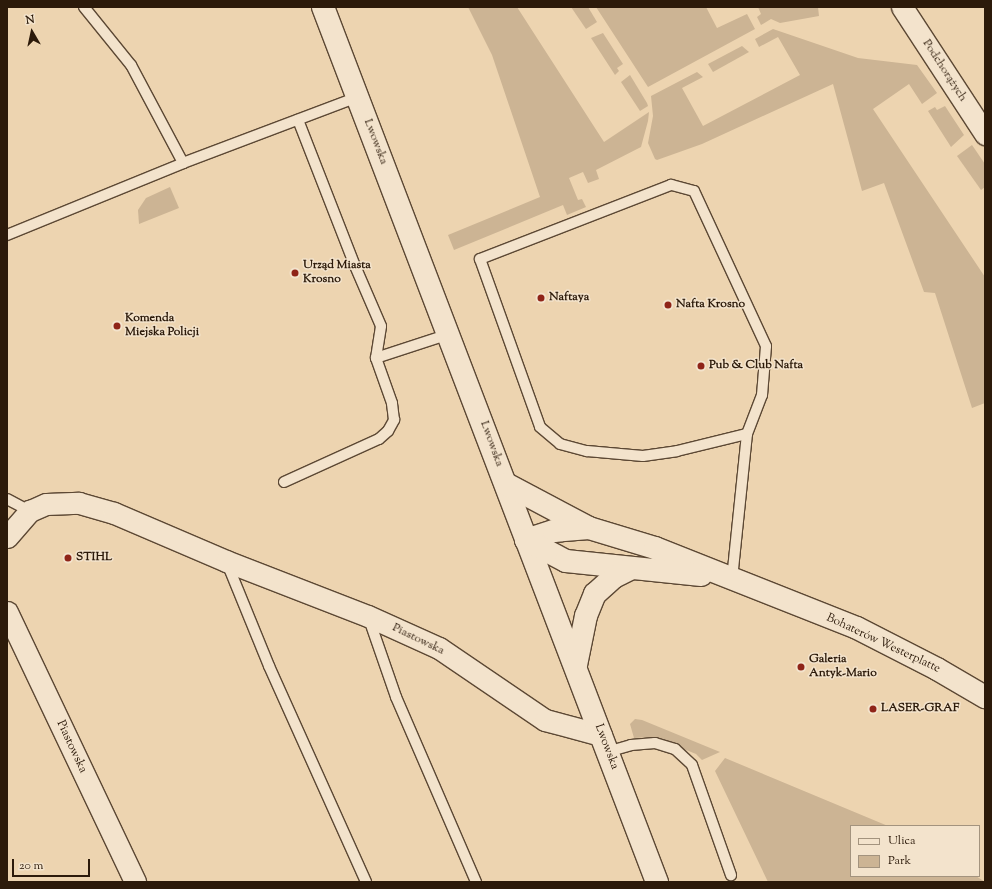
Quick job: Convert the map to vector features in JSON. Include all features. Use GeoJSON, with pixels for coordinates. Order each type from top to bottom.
{"type":"FeatureCollection","features":[{"type":"Feature","properties":{"kind":"main road","name":"Lwowska"},"geometry":{"type":"LineString","coordinates":[[323,7],[449,334],[526,540],[576,665],[657,882]]}},
{"type":"Feature","properties":{"kind":"main road","name":"Bohaterów Westerplatte"},"geometry":{"type":"LineString","coordinates":[[506,484],[589,528],[655,548],[732,580],[857,628],[937,669],[985,696]]}},
{"type":"Feature","properties":{"kind":"main road","name":"Bohaterów Westerplatte"},"geometry":{"type":"LineString","coordinates":[[526,540],[554,531],[589,528]]}},
{"type":"Feature","properties":{"kind":"main road","name":"Bohaterów Westerplatte"},"geometry":{"type":"LineString","coordinates":[[526,540],[566,561],[630,569],[657,570],[732,580]]}},
{"type":"Feature","properties":{"kind":"main road"},"geometry":{"type":"LineString","coordinates":[[576,665],[586,616],[595,594],[614,577],[630,569]]}},
{"type":"Feature","properties":{"kind":"street","name":"Podchorążych"},"geometry":{"type":"LineString","coordinates":[[902,7],[985,134]]}},
{"type":"Feature","properties":{"kind":"street","name":"Piastowska"},"geometry":{"type":"LineString","coordinates":[[7,537],[30,511],[46,504],[79,503],[114,513],[226,561],[368,616],[439,648],[545,720],[604,743]]}},
{"type":"Feature","properties":{"kind":"street","name":"Piastowska"},"geometry":{"type":"LineString","coordinates":[[7,612],[135,882]]}},
{"type":"Feature","properties":{"kind":"lane"},"geometry":{"type":"LineString","coordinates":[[84,7],[131,65],[183,163]]}},
{"type":"Feature","properties":{"kind":"lane"},"geometry":{"type":"LineString","coordinates":[[7,235],[183,163],[358,97]]}},
{"type":"Feature","properties":{"kind":"lane"},"geometry":{"type":"LineString","coordinates":[[284,482],[379,439],[388,431],[394,420],[392,403],[376,358],[381,326],[355,266],[298,120]]}},
{"type":"Feature","properties":{"kind":"lane"},"geometry":{"type":"LineString","coordinates":[[732,580],[747,434],[762,395],[766,346],[694,192],[671,185],[480,259],[540,427],[560,444],[587,451],[642,456],[677,451],[747,434]]}},
{"type":"Feature","properties":{"kind":"lane"},"geometry":{"type":"LineString","coordinates":[[376,358],[449,334]]}},
{"type":"Feature","properties":{"kind":"lane"},"geometry":{"type":"LineString","coordinates":[[7,499],[30,511]]}},
{"type":"Feature","properties":{"kind":"lane"},"geometry":{"type":"LineString","coordinates":[[226,561],[272,673],[366,882]]}},
{"type":"Feature","properties":{"kind":"lane"},"geometry":{"type":"LineString","coordinates":[[368,616],[396,697],[476,882]]}},
{"type":"Feature","properties":{"kind":"lane"},"geometry":{"type":"LineString","coordinates":[[604,743],[631,745],[654,743],[675,749],[692,765],[730,875]]}},
{"type":"Feature","properties":{"kind":"green space"},"geometry":{"type":"Polygon","coordinates":[[[468,7],[517,7],[604,142],[649,112],[641,147],[596,170],[599,179],[588,183],[583,172],[569,178],[578,200],[582,199],[586,207],[567,215],[563,205],[454,250],[448,235],[540,197],[492,55],[468,7]]]}},
{"type":"Feature","properties":{"kind":"green space"},"geometry":{"type":"Polygon","coordinates":[[[571,7],[588,7],[597,22],[586,29],[571,7]]]}},
{"type":"Feature","properties":{"kind":"green space"},"geometry":{"type":"Polygon","coordinates":[[[596,7],[706,7],[717,28],[747,14],[755,29],[648,87],[596,7]]]}},
{"type":"Feature","properties":{"kind":"green space"},"geometry":{"type":"Polygon","coordinates":[[[758,7],[818,7],[819,16],[780,23],[771,19],[761,25],[757,17],[761,14],[758,7]]]}},
{"type":"Feature","properties":{"kind":"green space"},"geometry":{"type":"Polygon","coordinates":[[[773,29],[858,58],[917,65],[937,93],[922,104],[909,84],[873,109],[985,277],[985,403],[972,408],[935,293],[924,292],[884,183],[862,191],[833,84],[702,144],[657,160],[655,159],[648,143],[653,116],[651,96],[697,72],[703,77],[682,88],[703,126],[800,75],[778,37],[759,47],[755,39],[773,29]]]}},
{"type":"Feature","properties":{"kind":"green space"},"geometry":{"type":"Polygon","coordinates":[[[603,33],[623,64],[617,68],[619,71],[615,75],[591,38],[603,33]]]}},
{"type":"Feature","properties":{"kind":"green space"},"geometry":{"type":"Polygon","coordinates":[[[742,46],[749,52],[713,72],[708,64],[742,46]]]}},
{"type":"Feature","properties":{"kind":"green space"},"geometry":{"type":"Polygon","coordinates":[[[630,75],[648,106],[640,111],[621,82],[630,75]]]}},
{"type":"Feature","properties":{"kind":"green space"},"geometry":{"type":"Polygon","coordinates":[[[945,106],[964,135],[951,147],[928,111],[935,107],[937,110],[945,106]]]}},
{"type":"Feature","properties":{"kind":"green space"},"geometry":{"type":"Polygon","coordinates":[[[972,145],[985,164],[985,187],[981,190],[957,156],[972,145]]]}},
{"type":"Feature","properties":{"kind":"green space"},"geometry":{"type":"Polygon","coordinates":[[[170,187],[179,208],[139,224],[138,210],[146,198],[170,187]]]}},
{"type":"Feature","properties":{"kind":"green space"},"geometry":{"type":"Polygon","coordinates":[[[635,719],[642,720],[720,752],[702,760],[696,754],[654,737],[634,738],[630,724],[635,719]]]}},
{"type":"Feature","properties":{"kind":"green space"},"geometry":{"type":"Polygon","coordinates":[[[725,758],[886,825],[850,825],[850,877],[978,877],[985,882],[768,882],[715,771],[725,758]]]}},
{"type":"Feature","properties":{"kind":"place","name":"Urząd Miasta Krosno"},"geometry":{"type":"Point","coordinates":[295,273]}},
{"type":"Feature","properties":{"kind":"place","name":"Naftaya"},"geometry":{"type":"Point","coordinates":[541,298]}},
{"type":"Feature","properties":{"kind":"place","name":"Nafta Krosno"},"geometry":{"type":"Point","coordinates":[668,305]}},
{"type":"Feature","properties":{"kind":"place","name":"Komenda Miejska Policji"},"geometry":{"type":"Point","coordinates":[117,326]}},
{"type":"Feature","properties":{"kind":"place","name":"Pub & Club Nafta"},"geometry":{"type":"Point","coordinates":[701,366]}},
{"type":"Feature","properties":{"kind":"place","name":"STIHL"},"geometry":{"type":"Point","coordinates":[68,558]}},
{"type":"Feature","properties":{"kind":"place","name":"Galeria Antyk-Mario"},"geometry":{"type":"Point","coordinates":[801,667]}},
{"type":"Feature","properties":{"kind":"place","name":"LASER-GRAF"},"geometry":{"type":"Point","coordinates":[873,709]}}]}
